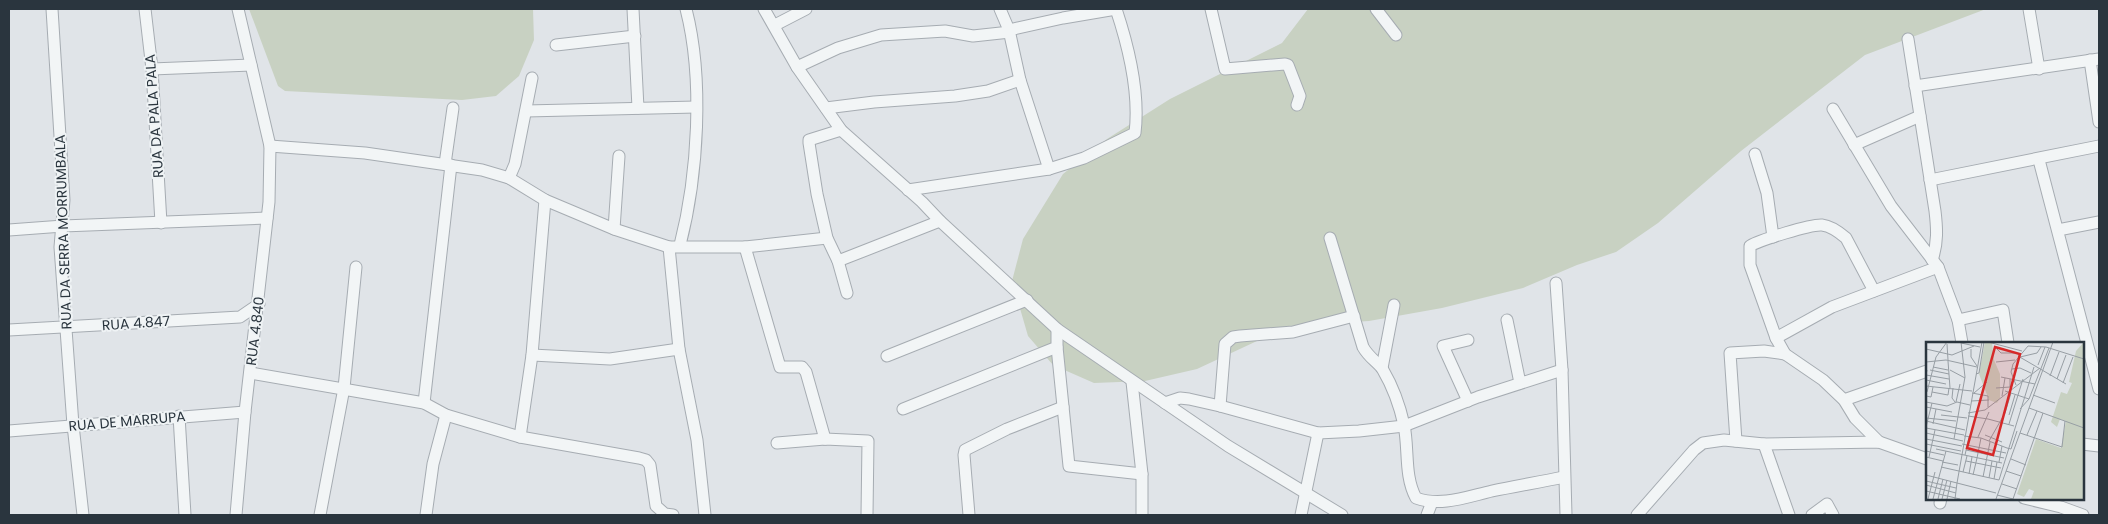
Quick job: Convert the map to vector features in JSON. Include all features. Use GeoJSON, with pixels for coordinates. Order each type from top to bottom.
{"type":"FeatureCollection","features":[{"type":"Feature","properties":{"kind":"street","name":"RUA DA SERRA MORRUMBALA"},"geometry":{"type":"LineString","coordinates":[[52,9],[64,200],[60,246],[73,425],[83,515]]}},
{"type":"Feature","properties":{"kind":"street","name":"RUA DA PALA PALA"},"geometry":{"type":"LineString","coordinates":[[145,9],[152,69],[161,223]]}},
{"type":"Feature","properties":{"kind":"street","name":"RUA 4.840"},"geometry":{"type":"LineString","coordinates":[[236,515],[245,412],[256,335],[270,202],[270,146],[238,9]]}},
{"type":"Feature","properties":{"kind":"street"},"geometry":{"type":"LineString","coordinates":[[633,9],[638,108]]}},
{"type":"Feature","properties":{"kind":"street"},"geometry":{"type":"LineString","coordinates":[[686,9],[693,41],[696,146],[686,222],[674,246],[679,349],[697,440],[705,515]]}},
{"type":"Feature","properties":{"kind":"street"},"geometry":{"type":"LineString","coordinates":[[764,9],[775,25],[797,67],[841,130],[1057,329],[1228,446],[1342,515]]}},
{"type":"Feature","properties":{"kind":"street"},"geometry":{"type":"LineString","coordinates":[[775,25],[806,9]]}},
{"type":"Feature","properties":{"kind":"street"},"geometry":{"type":"LineString","coordinates":[[1000,9],[1009,31],[1020,80],[1049,169]]}},
{"type":"Feature","properties":{"kind":"street"},"geometry":{"type":"LineString","coordinates":[[797,67],[838,48],[881,35],[945,31],[973,36],[1009,31],[1063,18],[1116,9],[1131,60],[1136,120],[1134,133],[1084,158],[1049,169],[908,190]]}},
{"type":"Feature","properties":{"kind":"street"},"geometry":{"type":"LineString","coordinates":[[1210,9],[1225,69],[1288,65],[1300,96],[1297,105]]}},
{"type":"Feature","properties":{"kind":"street"},"geometry":{"type":"LineString","coordinates":[[1376,9],[1396,35]]}},
{"type":"Feature","properties":{"kind":"street"},"geometry":{"type":"LineString","coordinates":[[2029,9],[2039,69]]}},
{"type":"Feature","properties":{"kind":"street"},"geometry":{"type":"LineString","coordinates":[[556,45],[635,36]]}},
{"type":"Feature","properties":{"kind":"street"},"geometry":{"type":"LineString","coordinates":[[1908,39],[1937,234],[1935,264]]}},
{"type":"Feature","properties":{"kind":"street"},"geometry":{"type":"LineString","coordinates":[[1915,86],[2095,60],[2099,122]]}},
{"type":"Feature","properties":{"kind":"street"},"geometry":{"type":"LineString","coordinates":[[152,69],[251,66]]}},
{"type":"Feature","properties":{"kind":"street"},"geometry":{"type":"LineString","coordinates":[[509,178],[515,164],[532,78]]}},
{"type":"Feature","properties":{"kind":"street"},"geometry":{"type":"LineString","coordinates":[[826,108],[874,102],[955,96],[988,91],[1020,80]]}},
{"type":"Feature","properties":{"kind":"street"},"geometry":{"type":"LineString","coordinates":[[526,111],[696,107]]}},
{"type":"Feature","properties":{"kind":"street"},"geometry":{"type":"LineString","coordinates":[[424,403],[453,108]]}},
{"type":"Feature","properties":{"kind":"street"},"geometry":{"type":"LineString","coordinates":[[1833,109],[1891,206],[1935,264],[1958,320],[1962,342]]}},
{"type":"Feature","properties":{"kind":"street"},"geometry":{"type":"LineString","coordinates":[[1854,146],[1920,116]]}},
{"type":"Feature","properties":{"kind":"street"},"geometry":{"type":"LineString","coordinates":[[841,130],[809,140],[809,143],[817,194],[827,238],[838,262],[847,293]]}},
{"type":"Feature","properties":{"kind":"street"},"geometry":{"type":"LineString","coordinates":[[270,146],[365,153],[482,170],[509,178],[546,200],[614,229],[674,246],[745,247],[827,238]]}},
{"type":"Feature","properties":{"kind":"street"},"geometry":{"type":"LineString","coordinates":[[1930,180],[2039,160],[2099,146]]}},
{"type":"Feature","properties":{"kind":"street"},"geometry":{"type":"LineString","coordinates":[[1755,154],[1767,193],[1772,238]]}},
{"type":"Feature","properties":{"kind":"street"},"geometry":{"type":"LineString","coordinates":[[614,229],[619,156]]}},
{"type":"Feature","properties":{"kind":"street"},"geometry":{"type":"LineString","coordinates":[[2039,160],[2099,389]]}},
{"type":"Feature","properties":{"kind":"street"},"geometry":{"type":"LineString","coordinates":[[520,436],[532,355],[546,200]]}},
{"type":"Feature","properties":{"kind":"street"},"geometry":{"type":"LineString","coordinates":[[9,230],[267,218]]}},
{"type":"Feature","properties":{"kind":"street"},"geometry":{"type":"LineString","coordinates":[[838,262],[940,221]]}},
{"type":"Feature","properties":{"kind":"street"},"geometry":{"type":"LineString","coordinates":[[2058,230],[2099,222]]}},
{"type":"Feature","properties":{"kind":"street"},"geometry":{"type":"LineString","coordinates":[[1785,354],[1776,338],[1750,265],[1750,246],[1821,225],[1839,232],[1846,238],[1874,291]]}},
{"type":"Feature","properties":{"kind":"street"},"geometry":{"type":"LineString","coordinates":[[1330,238],[1363,347],[1368,356],[1382,368],[1398,404],[1404,426],[1410,483],[1416,498],[1432,502],[1466,498],[1490,491],[1564,477]]}},
{"type":"Feature","properties":{"kind":"street"},"geometry":{"type":"LineString","coordinates":[[745,247],[780,368],[802,367],[806,372],[826,439]]}},
{"type":"Feature","properties":{"kind":"street"},"geometry":{"type":"LineString","coordinates":[[1776,338],[1832,306],[1874,291],[1935,264]]}},
{"type":"Feature","properties":{"kind":"street"},"geometry":{"type":"LineString","coordinates":[[320,515],[344,388],[356,267]]}},
{"type":"Feature","properties":{"kind":"street"},"geometry":{"type":"LineString","coordinates":[[1556,283],[1562,370],[1566,515]]}},
{"type":"Feature","properties":{"kind":"street"},"geometry":{"type":"LineString","coordinates":[[887,356],[1027,300]]}},
{"type":"Feature","properties":{"kind":"street"},"geometry":{"type":"LineString","coordinates":[[256,335],[240,317],[259,304]]}},
{"type":"Feature","properties":{"kind":"street"},"geometry":{"type":"LineString","coordinates":[[1382,368],[1394,305]]}},
{"type":"Feature","properties":{"kind":"street"},"geometry":{"type":"LineString","coordinates":[[1958,320],[2004,310],[2008,342]]}},
{"type":"Feature","properties":{"kind":"street"},"geometry":{"type":"LineString","coordinates":[[1220,406],[1225,344],[1233,338],[1293,332],[1354,316]]}},
{"type":"Feature","properties":{"kind":"street","name":"RUA 4.847"},"geometry":{"type":"LineString","coordinates":[[9,330],[240,317]]}},
{"type":"Feature","properties":{"kind":"street"},"geometry":{"type":"LineString","coordinates":[[1507,320],[1520,383]]}},
{"type":"Feature","properties":{"kind":"street"},"geometry":{"type":"LineString","coordinates":[[1057,329],[1057,347],[1069,466],[1142,474]]}},
{"type":"Feature","properties":{"kind":"street"},"geometry":{"type":"LineString","coordinates":[[1468,340],[1443,346],[1468,401]]}},
{"type":"Feature","properties":{"kind":"street"},"geometry":{"type":"LineString","coordinates":[[903,409],[1057,347]]}},
{"type":"Feature","properties":{"kind":"street"},"geometry":{"type":"LineString","coordinates":[[532,355],[610,359],[679,349]]}},
{"type":"Feature","properties":{"kind":"street"},"geometry":{"type":"LineString","coordinates":[[1736,441],[1730,353],[1764,351],[1785,354],[1823,380],[1844,400],[1855,418],[1879,442]]}},
{"type":"Feature","properties":{"kind":"street"},"geometry":{"type":"LineString","coordinates":[[1165,402],[1180,398],[1220,406],[1318,433],[1359,431],[1404,426],[1468,401],[1562,370]]}},
{"type":"Feature","properties":{"kind":"street"},"geometry":{"type":"LineString","coordinates":[[1844,400],[1926,371]]}},
{"type":"Feature","properties":{"kind":"street"},"geometry":{"type":"LineString","coordinates":[[250,373],[424,403],[446,415],[520,436],[646,460],[652,472],[656,506],[665,514],[673,515]]}},
{"type":"Feature","properties":{"kind":"street"},"geometry":{"type":"LineString","coordinates":[[1132,382],[1142,474],[1142,515]]}},
{"type":"Feature","properties":{"kind":"street"},"geometry":{"type":"LineString","coordinates":[[969,515],[965,450],[1007,429],[1063,407]]}},
{"type":"Feature","properties":{"kind":"street","name":"RUA DE MARRUPA"},"geometry":{"type":"LineString","coordinates":[[9,431],[245,412]]}},
{"type":"Feature","properties":{"kind":"street"},"geometry":{"type":"LineString","coordinates":[[426,515],[433,464],[446,415]]}},
{"type":"Feature","properties":{"kind":"street"},"geometry":{"type":"LineString","coordinates":[[179,416],[185,515]]}},
{"type":"Feature","properties":{"kind":"street"},"geometry":{"type":"LineString","coordinates":[[1301,515],[1318,433]]}},
{"type":"Feature","properties":{"kind":"street"},"geometry":{"type":"LineString","coordinates":[[777,443],[826,439],[868,441],[867,515]]}},
{"type":"Feature","properties":{"kind":"street"},"geometry":{"type":"LineString","coordinates":[[1637,515],[1694,450],[1703,443],[1724,440],[1764,444],[1879,442],[1926,458]]}},
{"type":"Feature","properties":{"kind":"street"},"geometry":{"type":"LineString","coordinates":[[1764,444],[1789,515]]}},
{"type":"Feature","properties":{"kind":"street"},"geometry":{"type":"LineString","coordinates":[[2083,444],[2099,446]]}},
{"type":"Feature","properties":{"kind":"street"},"geometry":{"type":"LineString","coordinates":[[2028,499],[2059,506],[2083,515]]}},
{"type":"Feature","properties":{"kind":"street"},"geometry":{"type":"LineString","coordinates":[[1427,515],[1432,502]]}},
{"type":"Feature","properties":{"kind":"street"},"geometry":{"type":"LineString","coordinates":[[1812,515],[1827,504],[1833,515]]}},
{"type":"Feature","properties":{"kind":"green space"},"geometry":{"type":"Polygon","coordinates":[[[249,9],[533,9],[534,40],[519,76],[496,96],[462,100],[285,91],[278,86],[249,9]]]}},
{"type":"Feature","properties":{"kind":"green space"},"geometry":{"type":"Polygon","coordinates":[[[1308,9],[1986,9],[1865,55],[1741,151],[1658,223],[1616,252],[1577,265],[1523,288],[1442,308],[1369,321],[1289,326],[1197,369],[1145,381],[1094,383],[1053,365],[1028,336],[1012,281],[1023,239],[1063,174],[1107,139],[1170,99],[1282,43],[1308,9]]]}}]}
